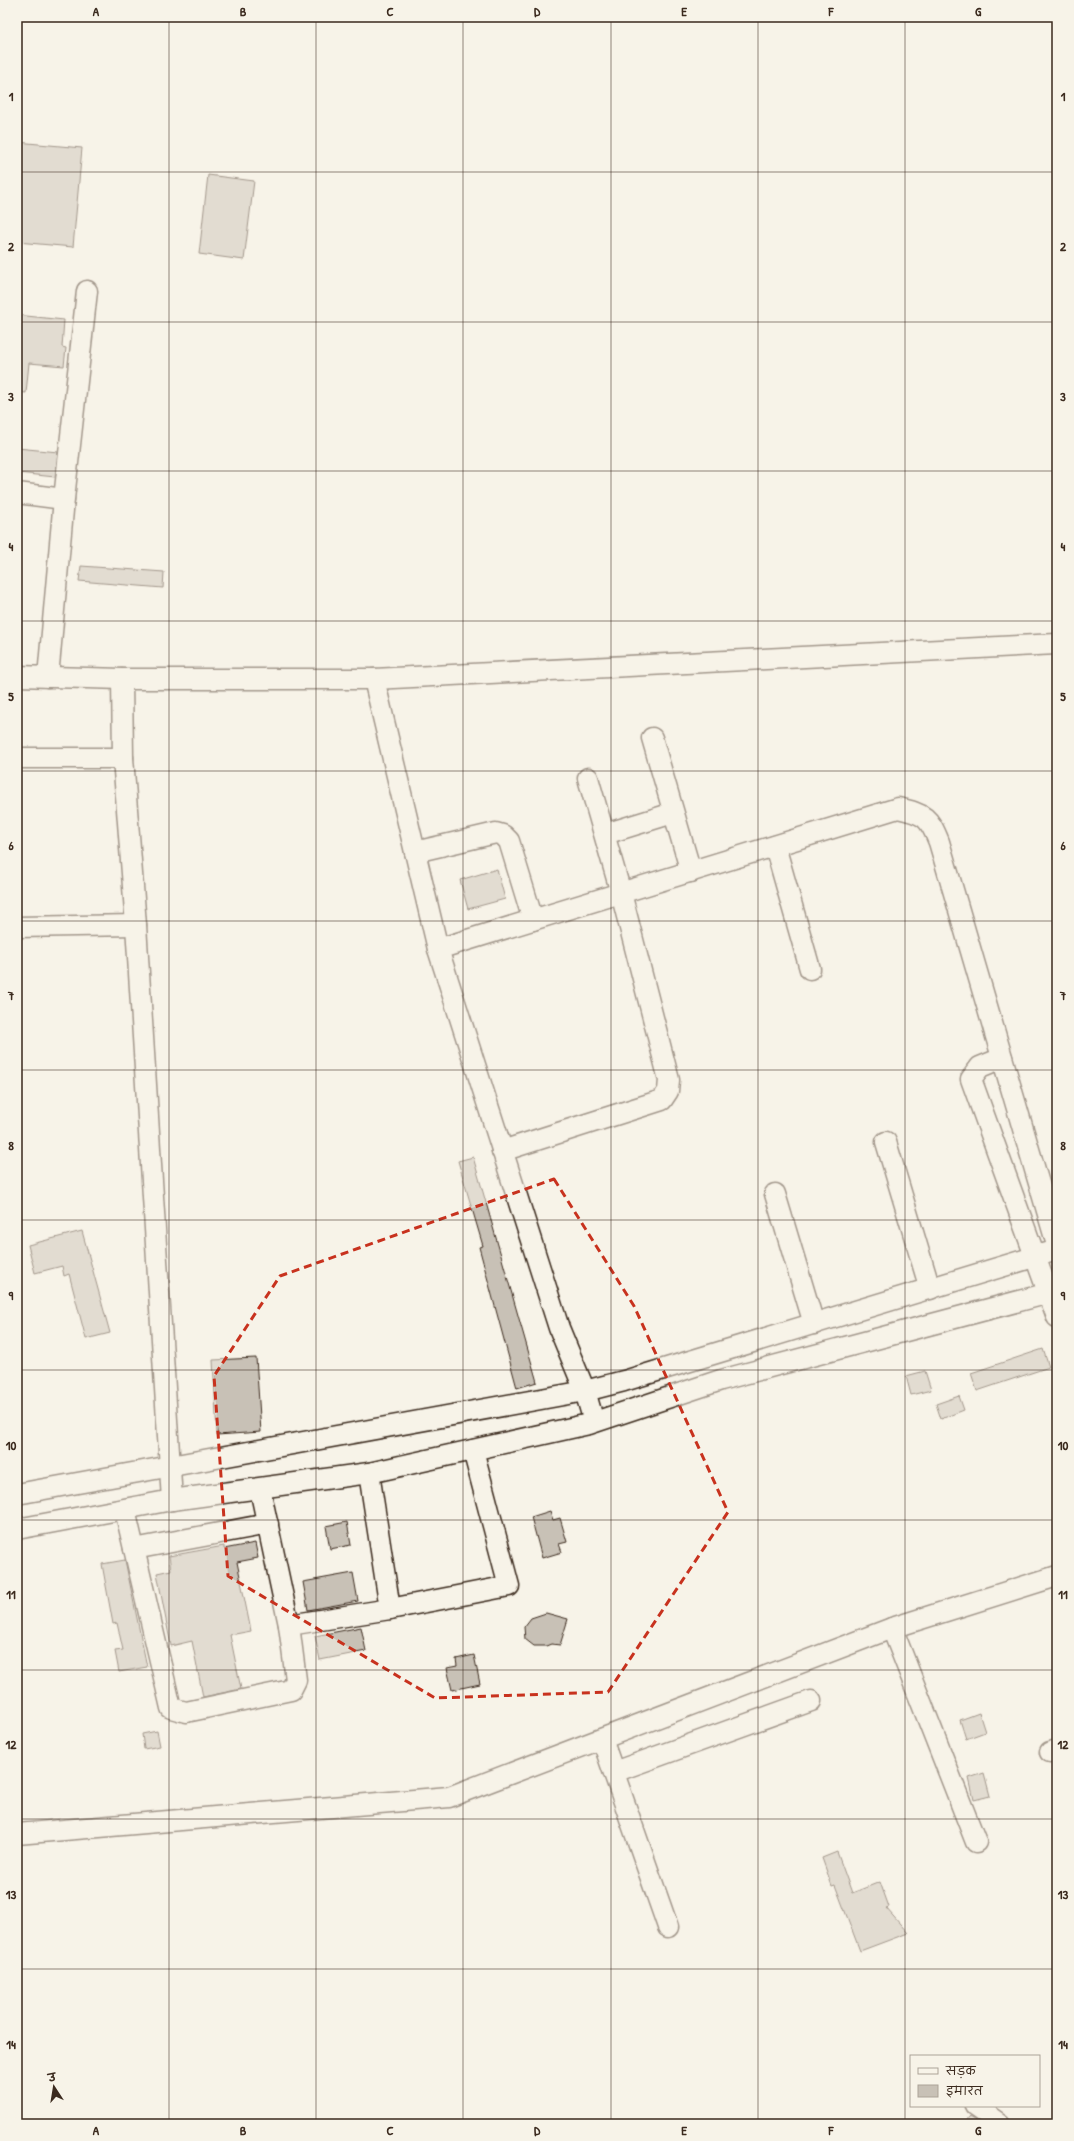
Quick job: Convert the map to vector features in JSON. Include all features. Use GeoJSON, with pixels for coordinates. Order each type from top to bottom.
{"type":"FeatureCollection","features":[{"type":"Feature","properties":{"kind":"street"},"geometry":{"type":"LineString","coordinates":[[48,677],[64,499],[87,291]]}},
{"type":"Feature","properties":{"kind":"street"},"geometry":{"type":"LineString","coordinates":[[17,493],[64,499]]}},
{"type":"Feature","properties":{"kind":"street"},"geometry":{"type":"LineString","coordinates":[[17,676],[122,679],[374,679],[1057,644]]}},
{"type":"Feature","properties":{"kind":"street"},"geometry":{"type":"LineString","coordinates":[[122,679],[123,758],[136,925],[172,1500]]}},
{"type":"Feature","properties":{"kind":"street"},"geometry":{"type":"LineString","coordinates":[[374,679],[438,949],[559,1328],[585,1391],[594,1422]]}},
{"type":"Feature","properties":{"kind":"street"},"geometry":{"type":"LineString","coordinates":[[652,738],[691,872]]}},
{"type":"Feature","properties":{"kind":"street"},"geometry":{"type":"LineString","coordinates":[[17,758],[123,758]]}},
{"type":"Feature","properties":{"kind":"street"},"geometry":{"type":"LineString","coordinates":[[502,1151],[662,1100],[668,1091],[669,1080],[621,893],[588,778]]}},
{"type":"Feature","properties":{"kind":"street"},"geometry":{"type":"LineString","coordinates":[[438,949],[898,808],[919,812],[932,825],[1057,1245]]}},
{"type":"Feature","properties":{"kind":"street"},"geometry":{"type":"LineString","coordinates":[[605,834],[673,813]]}},
{"type":"Feature","properties":{"kind":"street"},"geometry":{"type":"LineString","coordinates":[[415,852],[496,833],[503,835],[509,841],[533,920]]}},
{"type":"Feature","properties":{"kind":"street"},"geometry":{"type":"LineString","coordinates":[[775,846],[810,969]]}},
{"type":"Feature","properties":{"kind":"street"},"geometry":{"type":"LineString","coordinates":[[17,927],[136,925]]}},
{"type":"Feature","properties":{"kind":"street"},"geometry":{"type":"LineString","coordinates":[[1002,1058],[980,1067],[971,1079],[1035,1256],[1053,1292],[1057,1317]]}},
{"type":"Feature","properties":{"kind":"street"},"geometry":{"type":"LineString","coordinates":[[886,1142],[930,1288]]}},
{"type":"Feature","properties":{"kind":"street"},"geometry":{"type":"LineString","coordinates":[[775,1194],[814,1324]]}},
{"type":"Feature","properties":{"kind":"street"},"geometry":{"type":"LineString","coordinates":[[17,1494],[585,1391],[814,1324],[1057,1250]]}},
{"type":"Feature","properties":{"kind":"street"},"geometry":{"type":"LineString","coordinates":[[17,1529],[172,1500],[260,1489],[369,1472],[473,1450],[594,1422],[721,1380],[1053,1292]]}},
{"type":"Feature","properties":{"kind":"street"},"geometry":{"type":"LineString","coordinates":[[289,1624],[390,1609],[510,1586],[473,1450]]}},
{"type":"Feature","properties":{"kind":"street"},"geometry":{"type":"LineString","coordinates":[[369,1472],[390,1609]]}},
{"type":"Feature","properties":{"kind":"street"},"geometry":{"type":"LineString","coordinates":[[125,1510],[171,1708],[186,1712],[291,1690],[296,1680],[289,1624],[260,1489]]}},
{"type":"Feature","properties":{"kind":"street"},"geometry":{"type":"LineString","coordinates":[[134,1550],[268,1524]]}},
{"type":"Feature","properties":{"kind":"street"},"geometry":{"type":"LineString","coordinates":[[17,1834],[449,1798],[892,1628],[1057,1576]]}},
{"type":"Feature","properties":{"kind":"street"},"geometry":{"type":"LineString","coordinates":[[892,1628],[976,1842]]}},
{"type":"Feature","properties":{"kind":"street"},"geometry":{"type":"LineString","coordinates":[[614,1772],[811,1701]]}},
{"type":"Feature","properties":{"kind":"street"},"geometry":{"type":"LineString","coordinates":[[602,1739],[668,1926]]}},
{"type":"Feature","properties":{"kind":"street"},"geometry":{"type":"LineString","coordinates":[[976,2107],[1001,2124]]}},
{"type":"Feature","properties":{"kind":"highlighted area"},"geometry":{"type":"Polygon","coordinates":[[[554,1179],[634,1306],[728,1512],[608,1692],[435,1698],[228,1576],[214,1376],[280,1276],[554,1179]]]}},
{"type":"Feature","properties":{"kind":"building"},"geometry":{"type":"Polygon","coordinates":[[[17,142],[82,148],[73,247],[17,242],[17,142]]]}},
{"type":"Feature","properties":{"kind":"building"},"geometry":{"type":"Polygon","coordinates":[[[208,175],[254,181],[244,260],[199,254],[208,175]]]}},
{"type":"Feature","properties":{"kind":"building"},"geometry":{"type":"Polygon","coordinates":[[[17,315],[64,320],[62,347],[66,348],[64,366],[29,363],[26,393],[17,392],[17,315]]]}},
{"type":"Feature","properties":{"kind":"building"},"geometry":{"type":"Polygon","coordinates":[[[17,448],[58,452],[55,477],[17,473],[17,448]]]}},
{"type":"Feature","properties":{"kind":"building"},"geometry":{"type":"Polygon","coordinates":[[[81,566],[164,572],[163,588],[79,581],[81,566]]]}},
{"type":"Feature","properties":{"kind":"building"},"geometry":{"type":"Polygon","coordinates":[[[497,869],[505,899],[468,909],[460,880],[497,869]]]}},
{"type":"Feature","properties":{"kind":"building"},"geometry":{"type":"Polygon","coordinates":[[[473,1157],[537,1382],[517,1388],[479,1247],[483,1246],[458,1161],[473,1157]]]}},
{"type":"Feature","properties":{"kind":"building"},"geometry":{"type":"Polygon","coordinates":[[[82,1231],[110,1333],[86,1339],[69,1274],[64,1276],[62,1266],[35,1273],[28,1245],[82,1231]]]}},
{"type":"Feature","properties":{"kind":"building"},"geometry":{"type":"Polygon","coordinates":[[[1043,1349],[1049,1367],[977,1391],[971,1373],[1043,1349]]]}},
{"type":"Feature","properties":{"kind":"building"},"geometry":{"type":"Polygon","coordinates":[[[256,1358],[261,1432],[217,1435],[213,1360],[256,1358]]]}},
{"type":"Feature","properties":{"kind":"building"},"geometry":{"type":"Polygon","coordinates":[[[925,1371],[931,1390],[911,1395],[906,1376],[925,1371]]]}},
{"type":"Feature","properties":{"kind":"building"},"geometry":{"type":"Polygon","coordinates":[[[959,1396],[964,1410],[941,1419],[936,1404],[959,1396]]]}},
{"type":"Feature","properties":{"kind":"building"},"geometry":{"type":"Polygon","coordinates":[[[550,1511],[553,1520],[560,1518],[567,1542],[559,1544],[562,1552],[542,1558],[531,1517],[550,1511]]]}},
{"type":"Feature","properties":{"kind":"building"},"geometry":{"type":"Polygon","coordinates":[[[347,1522],[351,1545],[330,1549],[326,1526],[347,1522]]]}},
{"type":"Feature","properties":{"kind":"building"},"geometry":{"type":"Polygon","coordinates":[[[255,1543],[258,1558],[237,1562],[251,1631],[230,1635],[241,1689],[203,1697],[192,1641],[171,1646],[157,1573],[171,1570],[169,1556],[224,1546],[224,1549],[255,1543]]]}},
{"type":"Feature","properties":{"kind":"building"},"geometry":{"type":"Polygon","coordinates":[[[125,1560],[147,1667],[119,1672],[115,1651],[123,1650],[117,1623],[113,1624],[102,1564],[125,1560]]]}},
{"type":"Feature","properties":{"kind":"building"},"geometry":{"type":"Polygon","coordinates":[[[353,1573],[358,1601],[308,1610],[303,1582],[353,1573]]]}},
{"type":"Feature","properties":{"kind":"building"},"geometry":{"type":"Polygon","coordinates":[[[546,1613],[568,1619],[560,1645],[551,1644],[546,1646],[534,1646],[525,1639],[524,1627],[531,1618],[546,1613]]]}},
{"type":"Feature","properties":{"kind":"building"},"geometry":{"type":"Polygon","coordinates":[[[361,1627],[366,1651],[320,1660],[315,1636],[361,1627]]]}},
{"type":"Feature","properties":{"kind":"building"},"geometry":{"type":"Polygon","coordinates":[[[474,1655],[480,1684],[452,1690],[447,1668],[457,1666],[456,1659],[474,1655]]]}},
{"type":"Feature","properties":{"kind":"building"},"geometry":{"type":"Polygon","coordinates":[[[979,1713],[985,1732],[966,1739],[960,1720],[979,1713]]]}},
{"type":"Feature","properties":{"kind":"building"},"geometry":{"type":"Polygon","coordinates":[[[157,1731],[160,1746],[144,1749],[142,1734],[157,1731]]]}},
{"type":"Feature","properties":{"kind":"building"},"geometry":{"type":"Polygon","coordinates":[[[984,1773],[990,1796],[974,1800],[969,1778],[984,1773]]]}},
{"type":"Feature","properties":{"kind":"building"},"geometry":{"type":"Polygon","coordinates":[[[837,1852],[852,1893],[880,1882],[889,1907],[886,1908],[908,1933],[860,1951],[835,1885],[832,1886],[822,1858],[837,1852]]]}},
{"type":"Feature","properties":{"kind":"building"},"geometry":{"type":"Polygon","coordinates":[[[970,2117],[981,2124],[964,2124],[970,2117]]]}}]}
